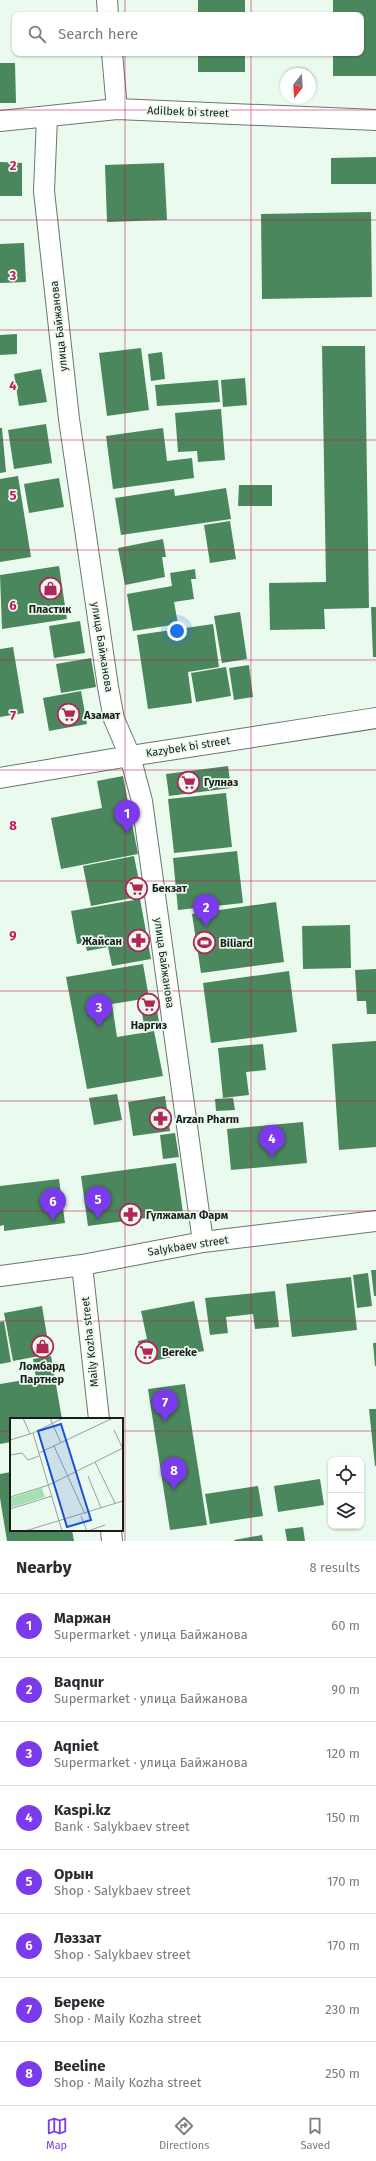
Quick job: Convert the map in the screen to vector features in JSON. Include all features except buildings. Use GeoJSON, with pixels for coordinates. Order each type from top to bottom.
{"type":"FeatureCollection","features":[{"type":"Feature","properties":{"kind":"street"},"geometry":{"type":"LineString","coordinates":[[107,0],[108,12]]}},
{"type":"Feature","properties":{"kind":"street"},"geometry":{"type":"LineString","coordinates":[[112,56],[117,109]]}},
{"type":"Feature","properties":{"kind":"street","name":"Adilbek bi street"},"geometry":{"type":"LineString","coordinates":[[0,121],[117,109],[376,120]]}},
{"type":"Feature","properties":{"kind":"street","name":"улица Байжанова"},"geometry":{"type":"LineString","coordinates":[[47,117],[44,191],[69,419],[114,719],[130,756],[142,801],[203,1242]]}},
{"type":"Feature","properties":{"kind":"street","name":"Kazybek bi street"},"geometry":{"type":"LineString","coordinates":[[0,778],[130,756],[376,718]]}},
{"type":"Feature","properties":{"kind":"street","name":"Salykbaev street"},"geometry":{"type":"LineString","coordinates":[[0,1276],[82,1265],[203,1242],[376,1221]]}},
{"type":"Feature","properties":{"kind":"street","name":"Maily Kozha street"},"geometry":{"type":"LineString","coordinates":[[82,1265],[99,1418]]}},
{"type":"Feature","properties":{"kind":"street"},"geometry":{"type":"LineString","coordinates":[[111,1531],[112,1541]]}},
{"type":"Feature","properties":{"kind":"place","name":"Пластик"},"geometry":{"type":"Point","coordinates":[50,589]}},
{"type":"Feature","properties":{"kind":"place","name":"Азамат"},"geometry":{"type":"Point","coordinates":[68,715]}},
{"type":"Feature","properties":{"kind":"place","name":"Гулназ"},"geometry":{"type":"Point","coordinates":[189,782]}},
{"type":"Feature","properties":{"kind":"place","name":"Маржан"},"geometry":{"type":"Point","coordinates":[127,833]}},
{"type":"Feature","properties":{"kind":"place","name":"Бекзат"},"geometry":{"type":"Point","coordinates":[137,888]}},
{"type":"Feature","properties":{"kind":"place","name":"Baqnur"},"geometry":{"type":"Point","coordinates":[206,927]}},
{"type":"Feature","properties":{"kind":"place","name":"Жайсан"},"geometry":{"type":"Point","coordinates":[138,941]}},
{"type":"Feature","properties":{"kind":"place","name":"Biliard"},"geometry":{"type":"Point","coordinates":[205,943]}},
{"type":"Feature","properties":{"kind":"place","name":"Наргиз"},"geometry":{"type":"Point","coordinates":[149,1005]}},
{"type":"Feature","properties":{"kind":"place","name":"Aqniet"},"geometry":{"type":"Point","coordinates":[99,1027]}},
{"type":"Feature","properties":{"kind":"place","name":"Arzan Pharm"},"geometry":{"type":"Point","coordinates":[160,1119]}},
{"type":"Feature","properties":{"kind":"place","name":"Kaspi.kz"},"geometry":{"type":"Point","coordinates":[272,1158]}},
{"type":"Feature","properties":{"kind":"place","name":"Гүлжамал Фарм"},"geometry":{"type":"Point","coordinates":[130,1215]}},
{"type":"Feature","properties":{"kind":"place","name":"Орын"},"geometry":{"type":"Point","coordinates":[98,1219]}},
{"type":"Feature","properties":{"kind":"place","name":"Ләззат"},"geometry":{"type":"Point","coordinates":[53,1221]}},
{"type":"Feature","properties":{"kind":"place","name":"Ломбард Партнер"},"geometry":{"type":"Point","coordinates":[42,1346]}},
{"type":"Feature","properties":{"kind":"place","name":"Bereke"},"geometry":{"type":"Point","coordinates":[146,1352]}},
{"type":"Feature","properties":{"kind":"place","name":"Береке"},"geometry":{"type":"Point","coordinates":[165,1422]}},
{"type":"Feature","properties":{"kind":"place","name":"Beeline"},"geometry":{"type":"Point","coordinates":[174,1490]}}]}
